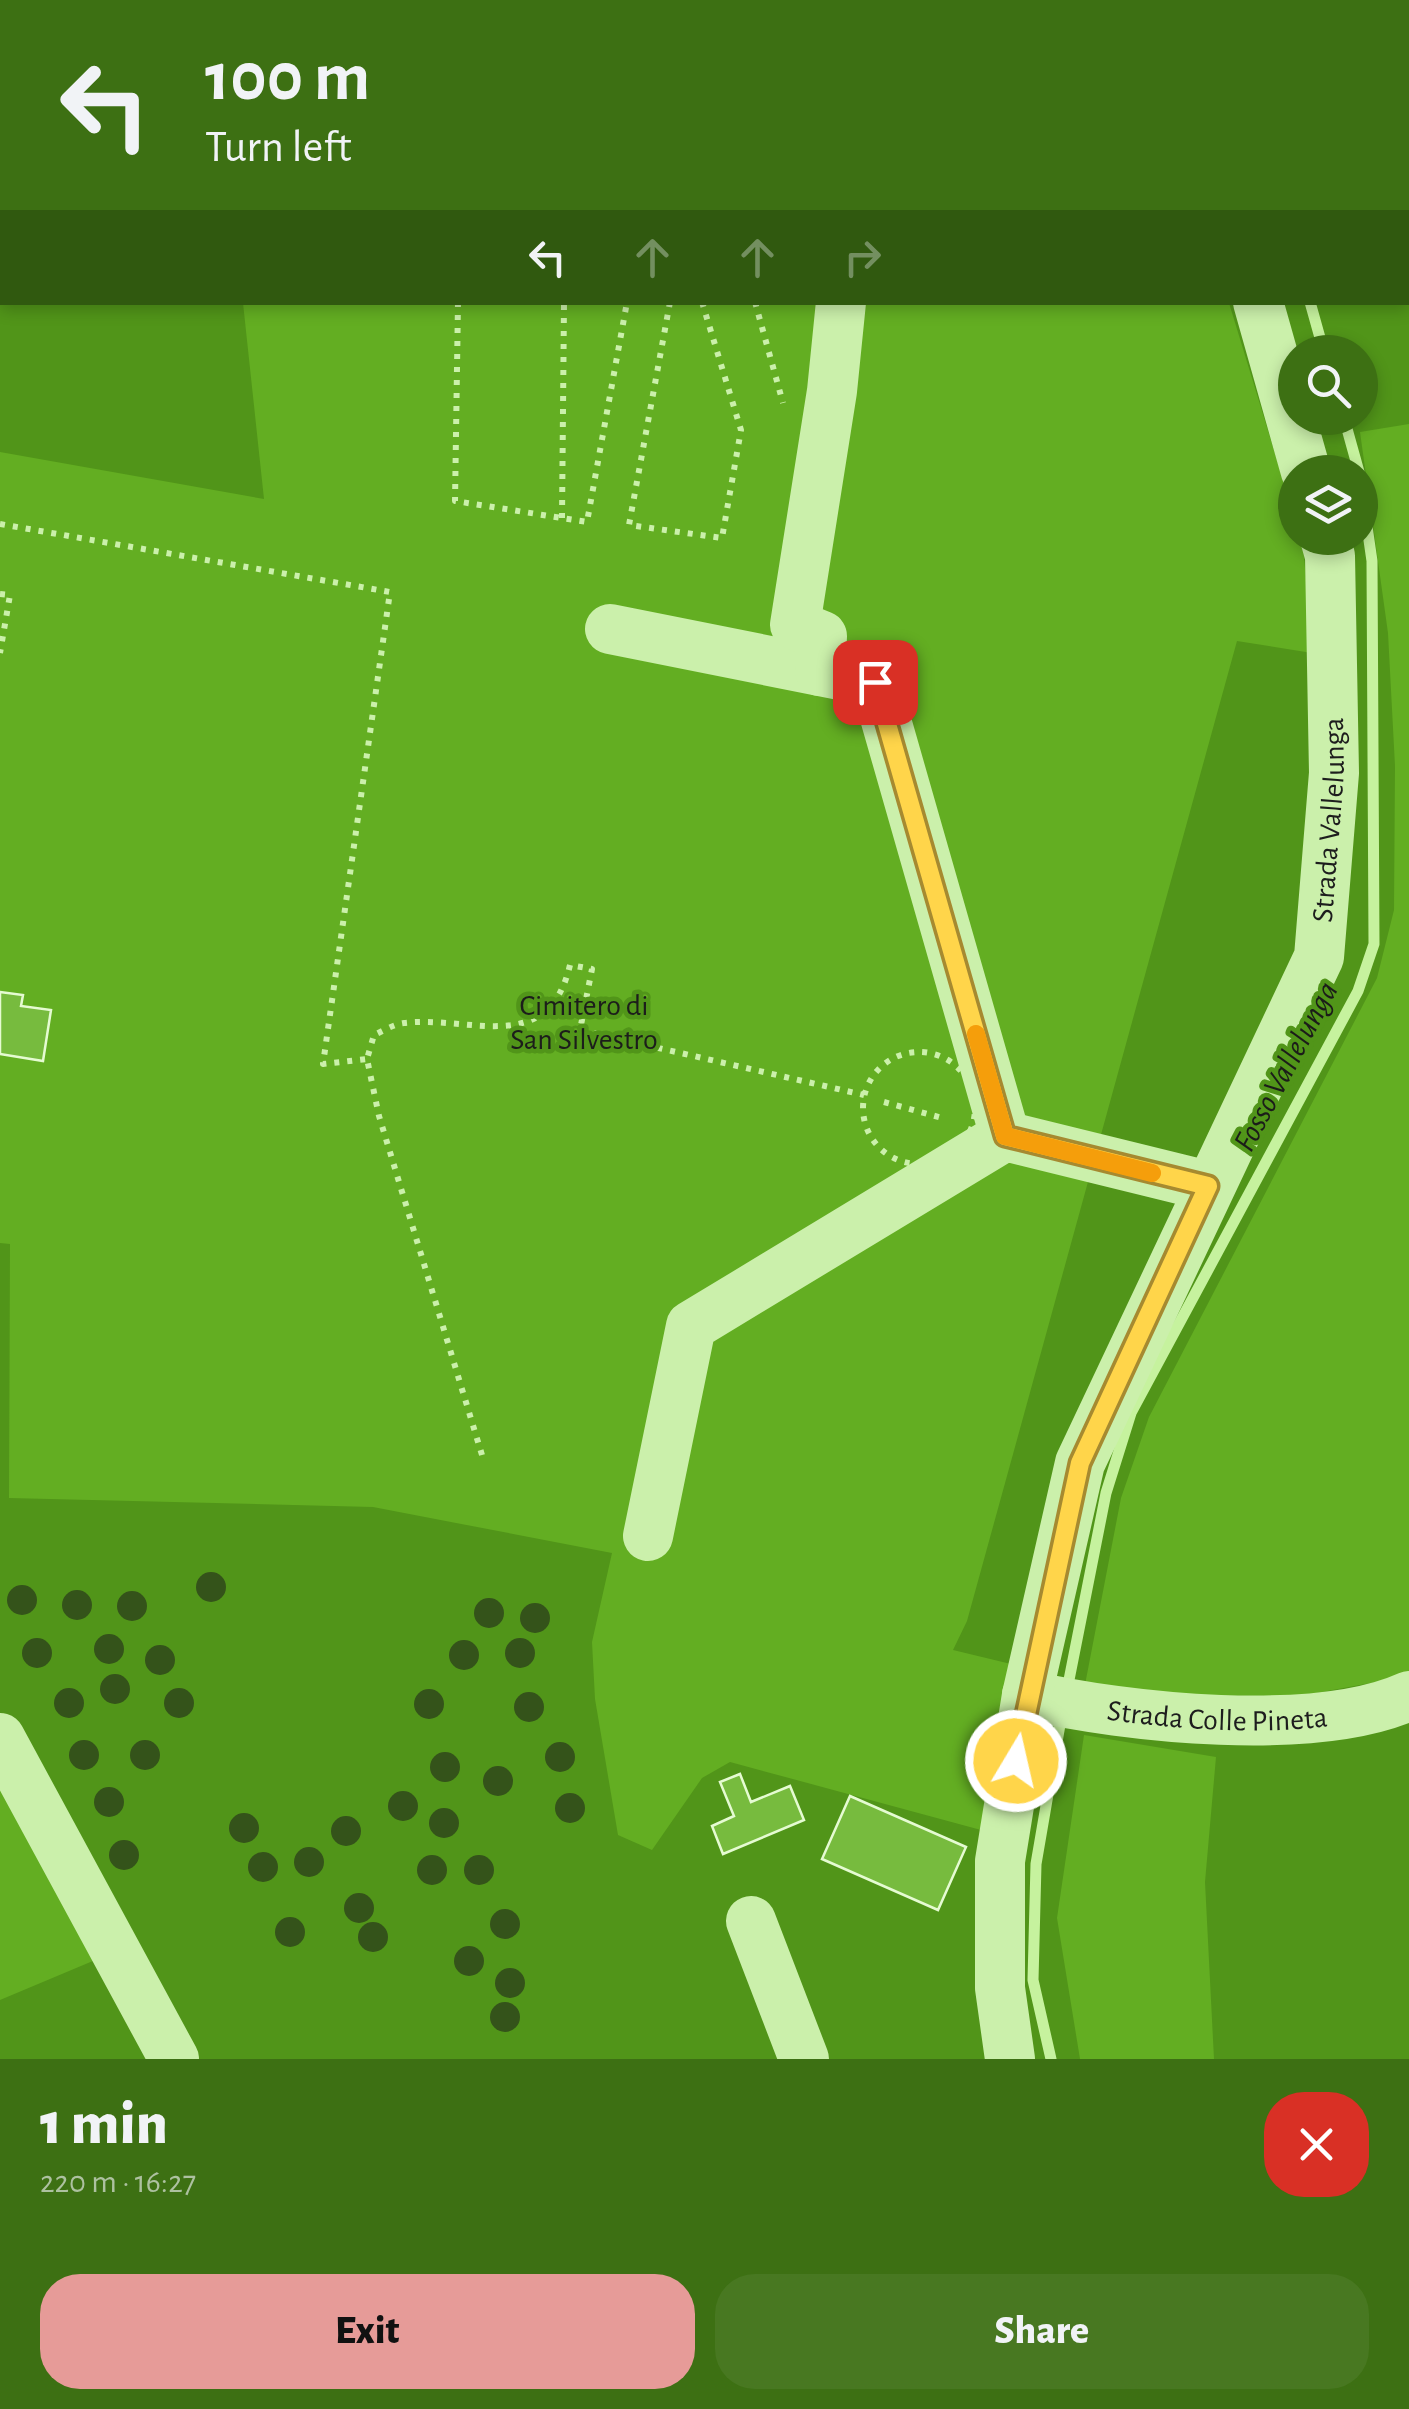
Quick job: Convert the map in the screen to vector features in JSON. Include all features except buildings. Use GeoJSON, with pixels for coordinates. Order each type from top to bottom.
{"type":"FeatureCollection","features":[{"type":"Feature","properties":{"kind":"street"},"geometry":{"type":"LineString","coordinates":[[820,671],[822,636],[795,625],[832,392],[840,305]]}},
{"type":"Feature","properties":{"kind":"street"},"geometry":{"type":"LineString","coordinates":[[1259,305],[1301,455]]}},
{"type":"Feature","properties":{"kind":"street","name":"Strada Vallelunga"},"geometry":{"type":"LineString","coordinates":[[1010,2059],[1000,1988],[1000,1861],[1054,1700],[1080,1463],[1320,956],[1334,772],[1330,555]]}},
{"type":"Feature","properties":{"kind":"street"},"geometry":{"type":"LineString","coordinates":[[610,629],[875,682],[1005,1136]]}},
{"type":"Feature","properties":{"kind":"street"},"geometry":{"type":"LineString","coordinates":[[648,1536],[692,1326],[1005,1136],[1208,1186]]}},
{"type":"Feature","properties":{"kind":"street","name":"Strada Colle Pineta"},"geometry":{"type":"LineString","coordinates":[[1054,1700],[1282,1723],[1409,1696]]}},
{"type":"Feature","properties":{"kind":"street"},"geometry":{"type":"LineString","coordinates":[[0,1738],[174,2059]]}},
{"type":"Feature","properties":{"kind":"street"},"geometry":{"type":"LineString","coordinates":[[751,1921],[804,2059]]}},
{"type":"Feature","properties":{"kind":"path"},"geometry":{"type":"LineString","coordinates":[[458,305],[455,502],[588,522],[627,305]]}},
{"type":"Feature","properties":{"kind":"path"},"geometry":{"type":"LineString","coordinates":[[562,518],[564,305]]}},
{"type":"Feature","properties":{"kind":"path"},"geometry":{"type":"LineString","coordinates":[[669,305],[630,525],[722,538],[740,430],[703,305]]}},
{"type":"Feature","properties":{"kind":"path"},"geometry":{"type":"LineString","coordinates":[[756,305],[784,408]]}},
{"type":"Feature","properties":{"kind":"path"},"geometry":{"type":"LineString","coordinates":[[0,524],[390,592],[324,1064],[367,1060]]}},
{"type":"Feature","properties":{"kind":"path"},"geometry":{"type":"LineString","coordinates":[[0,594],[10,595],[0,653]]}},
{"type":"Feature","properties":{"kind":"path"},"geometry":{"type":"LineString","coordinates":[[482,1455],[380,1116],[367,1060],[374,1035],[402,1023],[504,1026],[531,1020],[564,993],[570,965],[592,968],[580,1030],[864,1095]]}},
{"type":"Feature","properties":{"kind":"path"},"geometry":{"type":"LineString","coordinates":[[926,1051],[943,1056],[968,1078],[974,1093],[972,1126],[952,1154],[920,1165],[903,1162],[888,1155],[866,1128],[864,1095],[880,1066],[910,1052],[926,1051]]}},
{"type":"Feature","properties":{"kind":"green space","name":"Cimitero di San Silvestro"},"geometry":{"type":"Polygon","coordinates":[[[243,305],[1230,305],[1278,463],[1278,555],[1304,555],[1312,653],[1237,641],[967,1621],[953,1650],[1011,1664],[981,1830],[730,1762],[702,1778],[652,1850],[618,1835],[595,1699],[592,1642],[612,1553],[373,1507],[9,1498],[10,1244],[0,1243],[0,452],[264,499],[243,305]]]}},
{"type":"Feature","properties":{"kind":"green space"},"geometry":{"type":"Polygon","coordinates":[[[1409,424],[1409,1676],[1300,1696],[1083,1695],[1121,1498],[1149,1417],[1377,978],[1394,910],[1395,766],[1388,633],[1377,555],[1378,455],[1363,455],[1360,435],[1378,435],[1378,429],[1409,424]]]}},
{"type":"Feature","properties":{"kind":"green space"},"geometry":{"type":"Polygon","coordinates":[[[1084,1735],[1216,1757],[1205,1882],[1214,2059],[1080,2059],[1057,1918],[1084,1735]]]}},
{"type":"Feature","properties":{"kind":"green space"},"geometry":{"type":"Polygon","coordinates":[[[0,1776],[100,1958],[0,2000],[0,1776]]]}},
{"type":"Feature","properties":{"kind":"waterway","name":"Fosso Vallelunga"},"geometry":{"type":"LineString","coordinates":[[1311,305],[1319,335]]}},
{"type":"Feature","properties":{"kind":"waterway","name":"Fosso Vallelunga"},"geometry":{"type":"LineString","coordinates":[[1349,435],[1354,455]]}},
{"type":"Feature","properties":{"kind":"waterway","name":"Fosso Vallelunga"},"geometry":{"type":"LineString","coordinates":[[1067,1690],[1106,1493],[1131,1413],[1358,991],[1374,944],[1371,555]]}},
{"type":"Feature","properties":{"kind":"waterway","name":"Fosso Vallelunga"},"geometry":{"type":"LineString","coordinates":[[1051,2059],[1033,1980],[1036,1864],[1062,1713]]}},
{"type":"Feature","properties":{"kind":"slow traffic"},"geometry":{"type":"LineString","coordinates":[[976,1034],[1005,1136],[1152,1173]]}},
{"type":"Feature","properties":{"kind":"route"},"geometry":{"type":"LineString","coordinates":[[875,682],[1005,1136],[1208,1186],[1080,1463],[1016,1761]]}}]}
